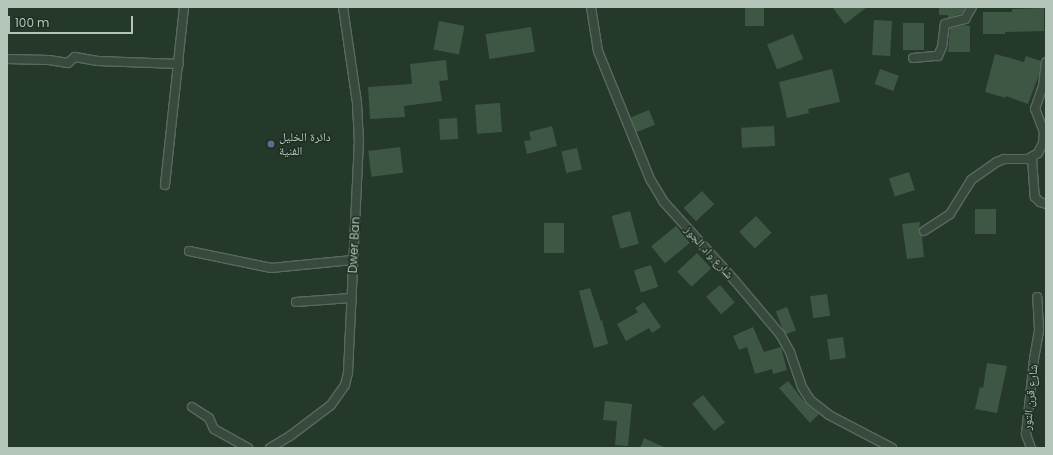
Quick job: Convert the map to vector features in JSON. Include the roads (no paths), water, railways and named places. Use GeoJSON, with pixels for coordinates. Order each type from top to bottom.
{"type":"FeatureCollection","features":[{"type":"Feature","properties":{"kind":"street"},"geometry":{"type":"LineString","coordinates":[[165,185],[184,7]]}},
{"type":"Feature","properties":{"kind":"street","name":"Dwer Ban"},"geometry":{"type":"LineString","coordinates":[[270,448],[324,410],[337,397],[345,385],[349,369],[359,136],[357,102],[343,7]]}},
{"type":"Feature","properties":{"kind":"street","name":"شارع واد الجوز"},"geometry":{"type":"LineString","coordinates":[[591,7],[598,51],[650,179],[663,201],[736,281],[780,334],[790,352],[802,386],[810,400],[829,415],[892,448]]}},
{"type":"Feature","properties":{"kind":"street"},"geometry":{"type":"LineString","coordinates":[[913,58],[938,56],[942,47],[945,24],[966,19],[972,7]]}},
{"type":"Feature","properties":{"kind":"street"},"geometry":{"type":"LineString","coordinates":[[7,59],[49,60],[68,63],[75,57],[98,61],[179,64]]}},
{"type":"Feature","properties":{"kind":"street"},"geometry":{"type":"LineString","coordinates":[[924,231],[950,214],[971,180],[997,162],[1004,159],[1024,160],[1032,158],[1041,148],[1044,137],[1035,109],[1043,86],[1046,62]]}},
{"type":"Feature","properties":{"kind":"street"},"geometry":{"type":"LineString","coordinates":[[1032,158],[1035,197],[1040,202],[1046,204]]}},
{"type":"Feature","properties":{"kind":"street"},"geometry":{"type":"LineString","coordinates":[[189,251],[272,268],[353,260]]}},
{"type":"Feature","properties":{"kind":"street","name":"شارع قرن التور"},"geometry":{"type":"LineString","coordinates":[[1031,448],[1026,434],[1034,359],[1039,330],[1037,297]]}},
{"type":"Feature","properties":{"kind":"street"},"geometry":{"type":"LineString","coordinates":[[296,302],[352,298]]}},
{"type":"Feature","properties":{"kind":"street"},"geometry":{"type":"LineString","coordinates":[[192,407],[209,418],[214,429],[248,448]]}},
{"type":"Feature","properties":{"kind":"place","name":"دائرة الخليل الفنية"},"geometry":{"type":"Point","coordinates":[271,144]}}]}
